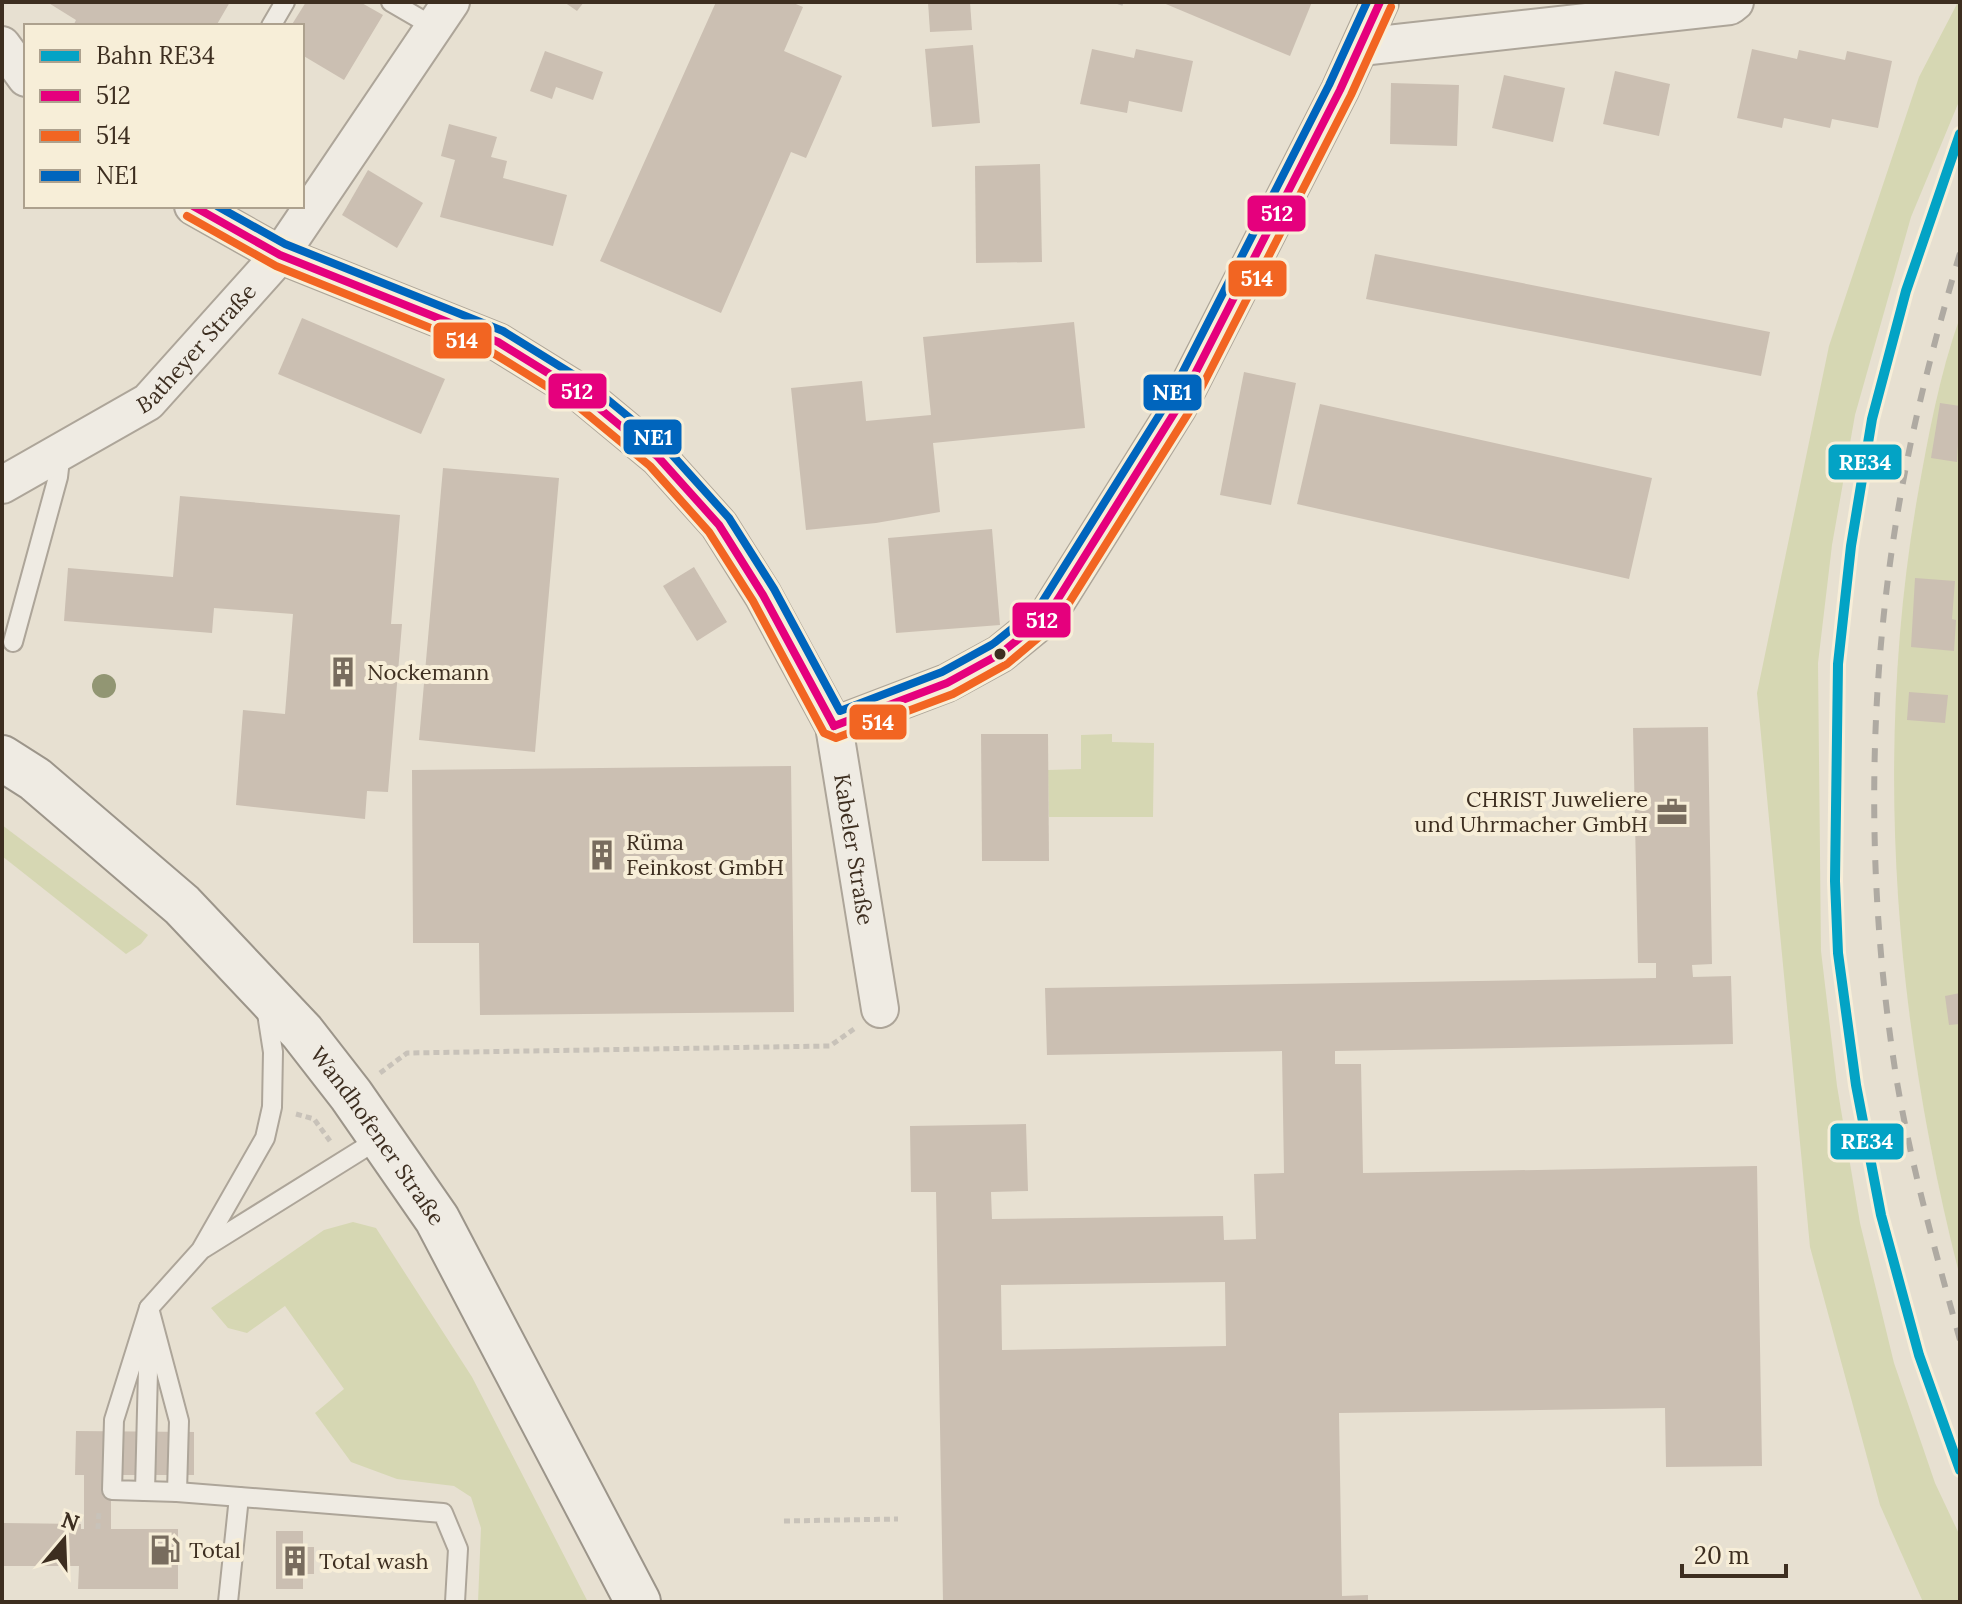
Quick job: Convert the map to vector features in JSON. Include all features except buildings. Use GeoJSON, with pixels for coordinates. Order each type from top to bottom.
{"type":"FeatureCollection","features":[{"type":"Feature","properties":{"kind":"main road","name":"Wandhofener Straße"},"geometry":{"type":"LineString","coordinates":[[2,758],[35,779],[149,876],[263,988],[351,1095],[445,1232],[638,1602]]}},
{"type":"Feature","properties":{"kind":"street"},"geometry":{"type":"LineString","coordinates":[[834,726],[947,683],[1000,654],[1048,615],[1178,407],[1361,47],[1380,2]]}},
{"type":"Feature","properties":{"kind":"street"},"geometry":{"type":"LineString","coordinates":[[1361,47],[1730,6],[1735,2]]}},
{"type":"Feature","properties":{"kind":"street","name":"Batheyer Straße"},"geometry":{"type":"LineString","coordinates":[[2,485],[148,402],[280,255],[443,15]]}},
{"type":"Feature","properties":{"kind":"street"},"geometry":{"type":"LineString","coordinates":[[2,45],[24,75]]}},
{"type":"Feature","properties":{"kind":"street","name":"Kabeler Straße"},"geometry":{"type":"LineString","coordinates":[[197,208],[280,255],[498,342],[582,394],[658,457],[719,525],[763,595],[834,726],[880,1009]]}},
{"type":"Feature","properties":{"kind":"lane"},"geometry":{"type":"LineString","coordinates":[[272,24],[285,2]]}},
{"type":"Feature","properties":{"kind":"lane"},"geometry":{"type":"LineString","coordinates":[[391,2],[443,15]]}},
{"type":"Feature","properties":{"kind":"lane"},"geometry":{"type":"LineString","coordinates":[[13,642],[58,477],[61,451]]}},
{"type":"Feature","properties":{"kind":"lane"},"geometry":{"type":"LineString","coordinates":[[263,988],[273,1052],[272,1107],[265,1138],[201,1250],[149,1308],[114,1420],[112,1490],[177,1492],[443,1513],[458,1549],[455,1602]]}},
{"type":"Feature","properties":{"kind":"lane"},"geometry":{"type":"LineString","coordinates":[[201,1250],[382,1137]]}},
{"type":"Feature","properties":{"kind":"lane"},"geometry":{"type":"LineString","coordinates":[[145,1491],[149,1308]]}},
{"type":"Feature","properties":{"kind":"lane"},"geometry":{"type":"LineString","coordinates":[[149,1308],[179,1421],[177,1492]]}},
{"type":"Feature","properties":{"kind":"lane"},"geometry":{"type":"LineString","coordinates":[[228,1602],[239,1497]]}},
{"type":"Feature","properties":{"kind":"path"},"geometry":{"type":"LineString","coordinates":[[351,1095],[407,1053],[830,1046],[880,1009]]}},
{"type":"Feature","properties":{"kind":"path"},"geometry":{"type":"LineString","coordinates":[[272,1107],[314,1119],[346,1161]]}},
{"type":"Feature","properties":{"kind":"path"},"geometry":{"type":"LineString","coordinates":[[784,1521],[898,1519]]}},
{"type":"Feature","properties":{"kind":"green space"},"geometry":{"type":"Polygon","coordinates":[[[1958,2],[1960,99],[1911,217],[1855,415],[1832,545],[1818,663],[1821,951],[1837,1086],[1860,1223],[1894,1363],[1935,1483],[1960,1536],[1960,1602],[1923,1602],[1880,1505],[1810,1247],[1757,693],[1829,346],[1919,77],[1958,2]]]}},
{"type":"Feature","properties":{"kind":"green space"},"geometry":{"type":"Polygon","coordinates":[[[1960,317],[1960,1277],[1938,1182],[1906,988],[1894,792],[1896,694],[1904,596],[1917,499],[1940,384],[1960,317]]]}},
{"type":"Feature","properties":{"kind":"green space"},"geometry":{"type":"Polygon","coordinates":[[[1112,734],[1112,742],[1154,743],[1153,817],[1049,817],[1048,770],[1081,769],[1081,735],[1112,734]]]}},
{"type":"Feature","properties":{"kind":"green space"},"geometry":{"type":"Polygon","coordinates":[[[2,825],[148,935],[141,944],[126,954],[2,856],[2,825]]]}},
{"type":"Feature","properties":{"kind":"green space"},"geometry":{"type":"Polygon","coordinates":[[[353,1222],[376,1228],[472,1377],[588,1602],[478,1602],[481,1528],[471,1497],[454,1486],[397,1479],[351,1462],[315,1413],[344,1389],[285,1306],[247,1333],[228,1328],[211,1308],[324,1230],[353,1222]]]}},
{"type":"Feature","properties":{"kind":"railway"},"geometry":{"type":"LineString","coordinates":[[1960,253],[1924,384],[1898,508],[1879,672],[1875,754],[1878,919],[1897,1082],[1917,1179],[1960,1340]]}},
{"type":"Feature","properties":{"kind":"rail line","name":"RE34"},"geometry":{"type":"LineString","coordinates":[[1960,134],[1906,291],[1872,419],[1851,546],[1838,664],[1835,881],[1838,953],[1856,1085],[1881,1215],[1919,1355],[1960,1470]]}},
{"type":"Feature","properties":{"kind":"transit line","name":"NE1"},"geometry":{"type":"LineString","coordinates":[[221,208],[285,244],[503,331],[590,385],[666,448],[729,518],[774,589],[840,711],[942,672],[993,644],[1039,607],[1168,401],[1329,85],[1367,2]]}},
{"type":"Feature","properties":{"kind":"transit line","name":"512"},"geometry":{"type":"LineString","coordinates":[[834,726],[947,683],[1000,654],[1048,615],[1178,407],[1340,90],[1380,2]]}},
{"type":"Feature","properties":{"kind":"transit line","name":"514"},"geometry":{"type":"LineString","coordinates":[[187,216],[276,266],[493,353],[575,404],[650,466],[709,532],[753,601],[824,733],[836,738],[953,694],[1007,664],[1057,622],[1189,412],[1351,95],[1391,7]]}},
{"type":"Feature","properties":{"kind":"transit line","name":"512"},"geometry":{"type":"LineString","coordinates":[[197,208],[280,255],[498,342],[582,394],[658,457],[719,525],[763,595],[834,726]]}},
{"type":"Feature","properties":{"kind":"place","name":"Nockemann"},"geometry":{"type":"Point","coordinates":[343,672]}},
{"type":"Feature","properties":{"kind":"place","name":"CHRIST Juweliere und Uhrmacher GmbH"},"geometry":{"type":"Point","coordinates":[1672,812]}},
{"type":"Feature","properties":{"kind":"place","name":"Rüma Feinkost GmbH"},"geometry":{"type":"Point","coordinates":[602,855]}},
{"type":"Feature","properties":{"kind":"place","name":"Total"},"geometry":{"type":"Point","coordinates":[165,1550]}},
{"type":"Feature","properties":{"kind":"place","name":"Total wash"},"geometry":{"type":"Point","coordinates":[295,1561]}}]}
